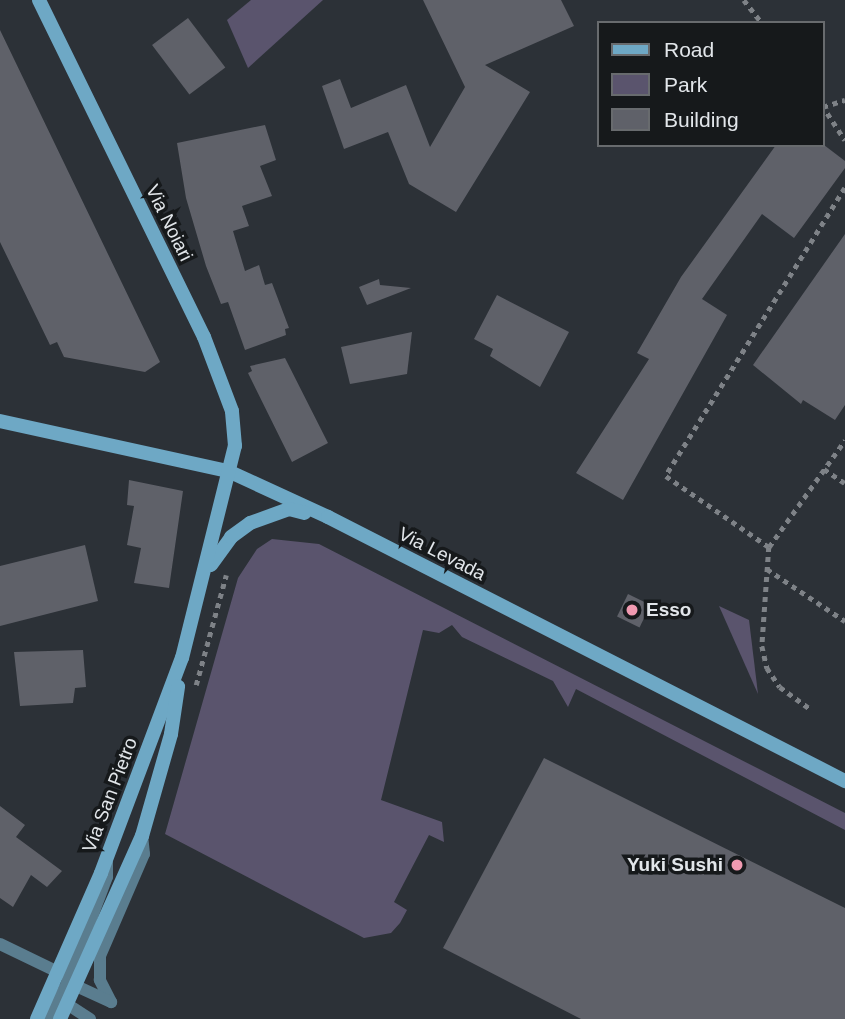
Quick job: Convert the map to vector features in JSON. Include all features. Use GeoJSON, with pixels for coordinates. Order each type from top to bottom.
{"type":"FeatureCollection","features":[{"type":"Feature","properties":{"kind":"street","name":"Via Noiari"},"geometry":{"type":"LineString","coordinates":[[39,0],[223,380],[232,411],[235,446],[228,471]]}},
{"type":"Feature","properties":{"kind":"street","name":"Via Levada"},"geometry":{"type":"LineString","coordinates":[[0,421],[228,471],[328,517],[845,781]]}},
{"type":"Feature","properties":{"kind":"street","name":"Via San Pietro"},"geometry":{"type":"LineString","coordinates":[[37,1019],[60,973],[107,858],[182,658],[228,471]]}},
{"type":"Feature","properties":{"kind":"street","name":"Via San Pietro"},"geometry":{"type":"LineString","coordinates":[[203,578],[231,537],[270,513],[289,509],[328,517]]}},
{"type":"Feature","properties":{"kind":"street"},"geometry":{"type":"LineString","coordinates":[[60,1019],[67,1004],[70,987],[142,836],[171,734],[182,658]]}},
{"type":"Feature","properties":{"kind":"lane"},"geometry":{"type":"LineString","coordinates":[[70,987],[111,1002],[100,980],[100,956],[144,854],[142,836]]}},
{"type":"Feature","properties":{"kind":"lane"},"geometry":{"type":"LineString","coordinates":[[47,1019],[70,987],[107,877],[107,858]]}},
{"type":"Feature","properties":{"kind":"lane"},"geometry":{"type":"LineString","coordinates":[[0,944],[60,973]]}},
{"type":"Feature","properties":{"kind":"lane"},"geometry":{"type":"LineString","coordinates":[[67,1004],[90,1019]]}},
{"type":"Feature","properties":{"kind":"path"},"geometry":{"type":"LineString","coordinates":[[744,0],[760,21]]}},
{"type":"Feature","properties":{"kind":"path"},"geometry":{"type":"LineString","coordinates":[[824,106],[845,100]]}},
{"type":"Feature","properties":{"kind":"path"},"geometry":{"type":"LineString","coordinates":[[824,108],[845,140]]}},
{"type":"Feature","properties":{"kind":"path"},"geometry":{"type":"LineString","coordinates":[[769,547],[666,476],[845,188]]}},
{"type":"Feature","properties":{"kind":"path"},"geometry":{"type":"LineString","coordinates":[[808,708],[780,687],[767,668],[762,646],[769,547],[845,440]]}},
{"type":"Feature","properties":{"kind":"path"},"geometry":{"type":"LineString","coordinates":[[824,469],[845,483]]}},
{"type":"Feature","properties":{"kind":"path"},"geometry":{"type":"LineString","coordinates":[[195,691],[231,566]]}},
{"type":"Feature","properties":{"kind":"path"},"geometry":{"type":"LineString","coordinates":[[766,569],[845,621]]}},
{"type":"Feature","properties":{"kind":"green space"},"geometry":{"type":"Polygon","coordinates":[[[251,0],[323,0],[248,68],[227,20],[251,0]]]}},
{"type":"Feature","properties":{"kind":"green space"},"geometry":{"type":"Polygon","coordinates":[[[272,539],[319,544],[845,813],[845,830],[576,689],[568,707],[553,681],[462,637],[452,625],[439,633],[423,630],[381,800],[442,822],[444,842],[429,835],[394,902],[407,910],[400,923],[391,933],[364,938],[165,834],[238,578],[257,549],[272,539]]]}},
{"type":"Feature","properties":{"kind":"green space"},"geometry":{"type":"Polygon","coordinates":[[[719,606],[749,620],[758,694],[719,606]]]}},
{"type":"Feature","properties":{"kind":"building"},"geometry":{"type":"Polygon","coordinates":[[[423,0],[561,0],[574,26],[485,65],[530,92],[456,212],[409,184],[388,132],[344,149],[322,86],[340,79],[351,108],[406,85],[430,147],[465,87],[423,0]]]}},
{"type":"Feature","properties":{"kind":"building"},"geometry":{"type":"Polygon","coordinates":[[[188,18],[225,68],[189,95],[152,45],[188,18]]]}},
{"type":"Feature","properties":{"kind":"building"},"geometry":{"type":"Polygon","coordinates":[[[0,30],[160,362],[145,372],[64,357],[57,342],[50,345],[0,242],[0,30]]]}},
{"type":"Feature","properties":{"kind":"building"},"geometry":{"type":"Polygon","coordinates":[[[265,125],[276,160],[260,166],[272,196],[242,206],[249,226],[233,231],[245,271],[259,265],[265,285],[272,283],[289,328],[285,329],[286,335],[245,350],[228,302],[221,304],[206,266],[186,198],[177,143],[265,125]]]}},
{"type":"Feature","properties":{"kind":"building"},"geometry":{"type":"Polygon","coordinates":[[[824,145],[845,161],[845,168],[794,238],[762,214],[702,299],[727,315],[623,500],[576,473],[649,359],[637,353],[681,277],[775,147],[824,145]]]}},
{"type":"Feature","properties":{"kind":"building"},"geometry":{"type":"Polygon","coordinates":[[[845,234],[845,405],[835,420],[803,400],[801,404],[753,365],[845,234]]]}},
{"type":"Feature","properties":{"kind":"building"},"geometry":{"type":"Polygon","coordinates":[[[379,279],[380,285],[411,288],[367,305],[359,287],[379,279]]]}},
{"type":"Feature","properties":{"kind":"building"},"geometry":{"type":"Polygon","coordinates":[[[497,295],[569,332],[540,387],[490,356],[493,349],[474,339],[497,295]]]}},
{"type":"Feature","properties":{"kind":"building"},"geometry":{"type":"Polygon","coordinates":[[[412,332],[407,374],[350,384],[341,347],[412,332]]]}},
{"type":"Feature","properties":{"kind":"building"},"geometry":{"type":"Polygon","coordinates":[[[285,358],[328,443],[292,462],[248,373],[252,371],[250,366],[285,358]]]}},
{"type":"Feature","properties":{"kind":"building"},"geometry":{"type":"Polygon","coordinates":[[[129,480],[183,491],[169,588],[134,583],[141,548],[127,545],[134,506],[127,505],[129,480]]]}},
{"type":"Feature","properties":{"kind":"building"},"geometry":{"type":"Polygon","coordinates":[[[85,545],[98,601],[0,626],[0,566],[85,545]]]}},
{"type":"Feature","properties":{"kind":"building"},"geometry":{"type":"Polygon","coordinates":[[[628,594],[650,605],[640,627],[617,616],[628,594]]]}},
{"type":"Feature","properties":{"kind":"building"},"geometry":{"type":"Polygon","coordinates":[[[83,650],[86,687],[75,688],[73,703],[20,706],[14,652],[83,650]]]}},
{"type":"Feature","properties":{"kind":"building"},"geometry":{"type":"Polygon","coordinates":[[[544,758],[845,908],[845,1019],[581,1019],[443,948],[544,758]]]}},
{"type":"Feature","properties":{"kind":"building"},"geometry":{"type":"Polygon","coordinates":[[[0,806],[25,825],[16,837],[62,871],[47,887],[31,875],[13,907],[0,898],[0,806]]]}},
{"type":"Feature","properties":{"kind":"place","name":"Esso"},"geometry":{"type":"Point","coordinates":[632,610]}},
{"type":"Feature","properties":{"kind":"place","name":"Yuki Sushi"},"geometry":{"type":"Point","coordinates":[737,865]}}]}
